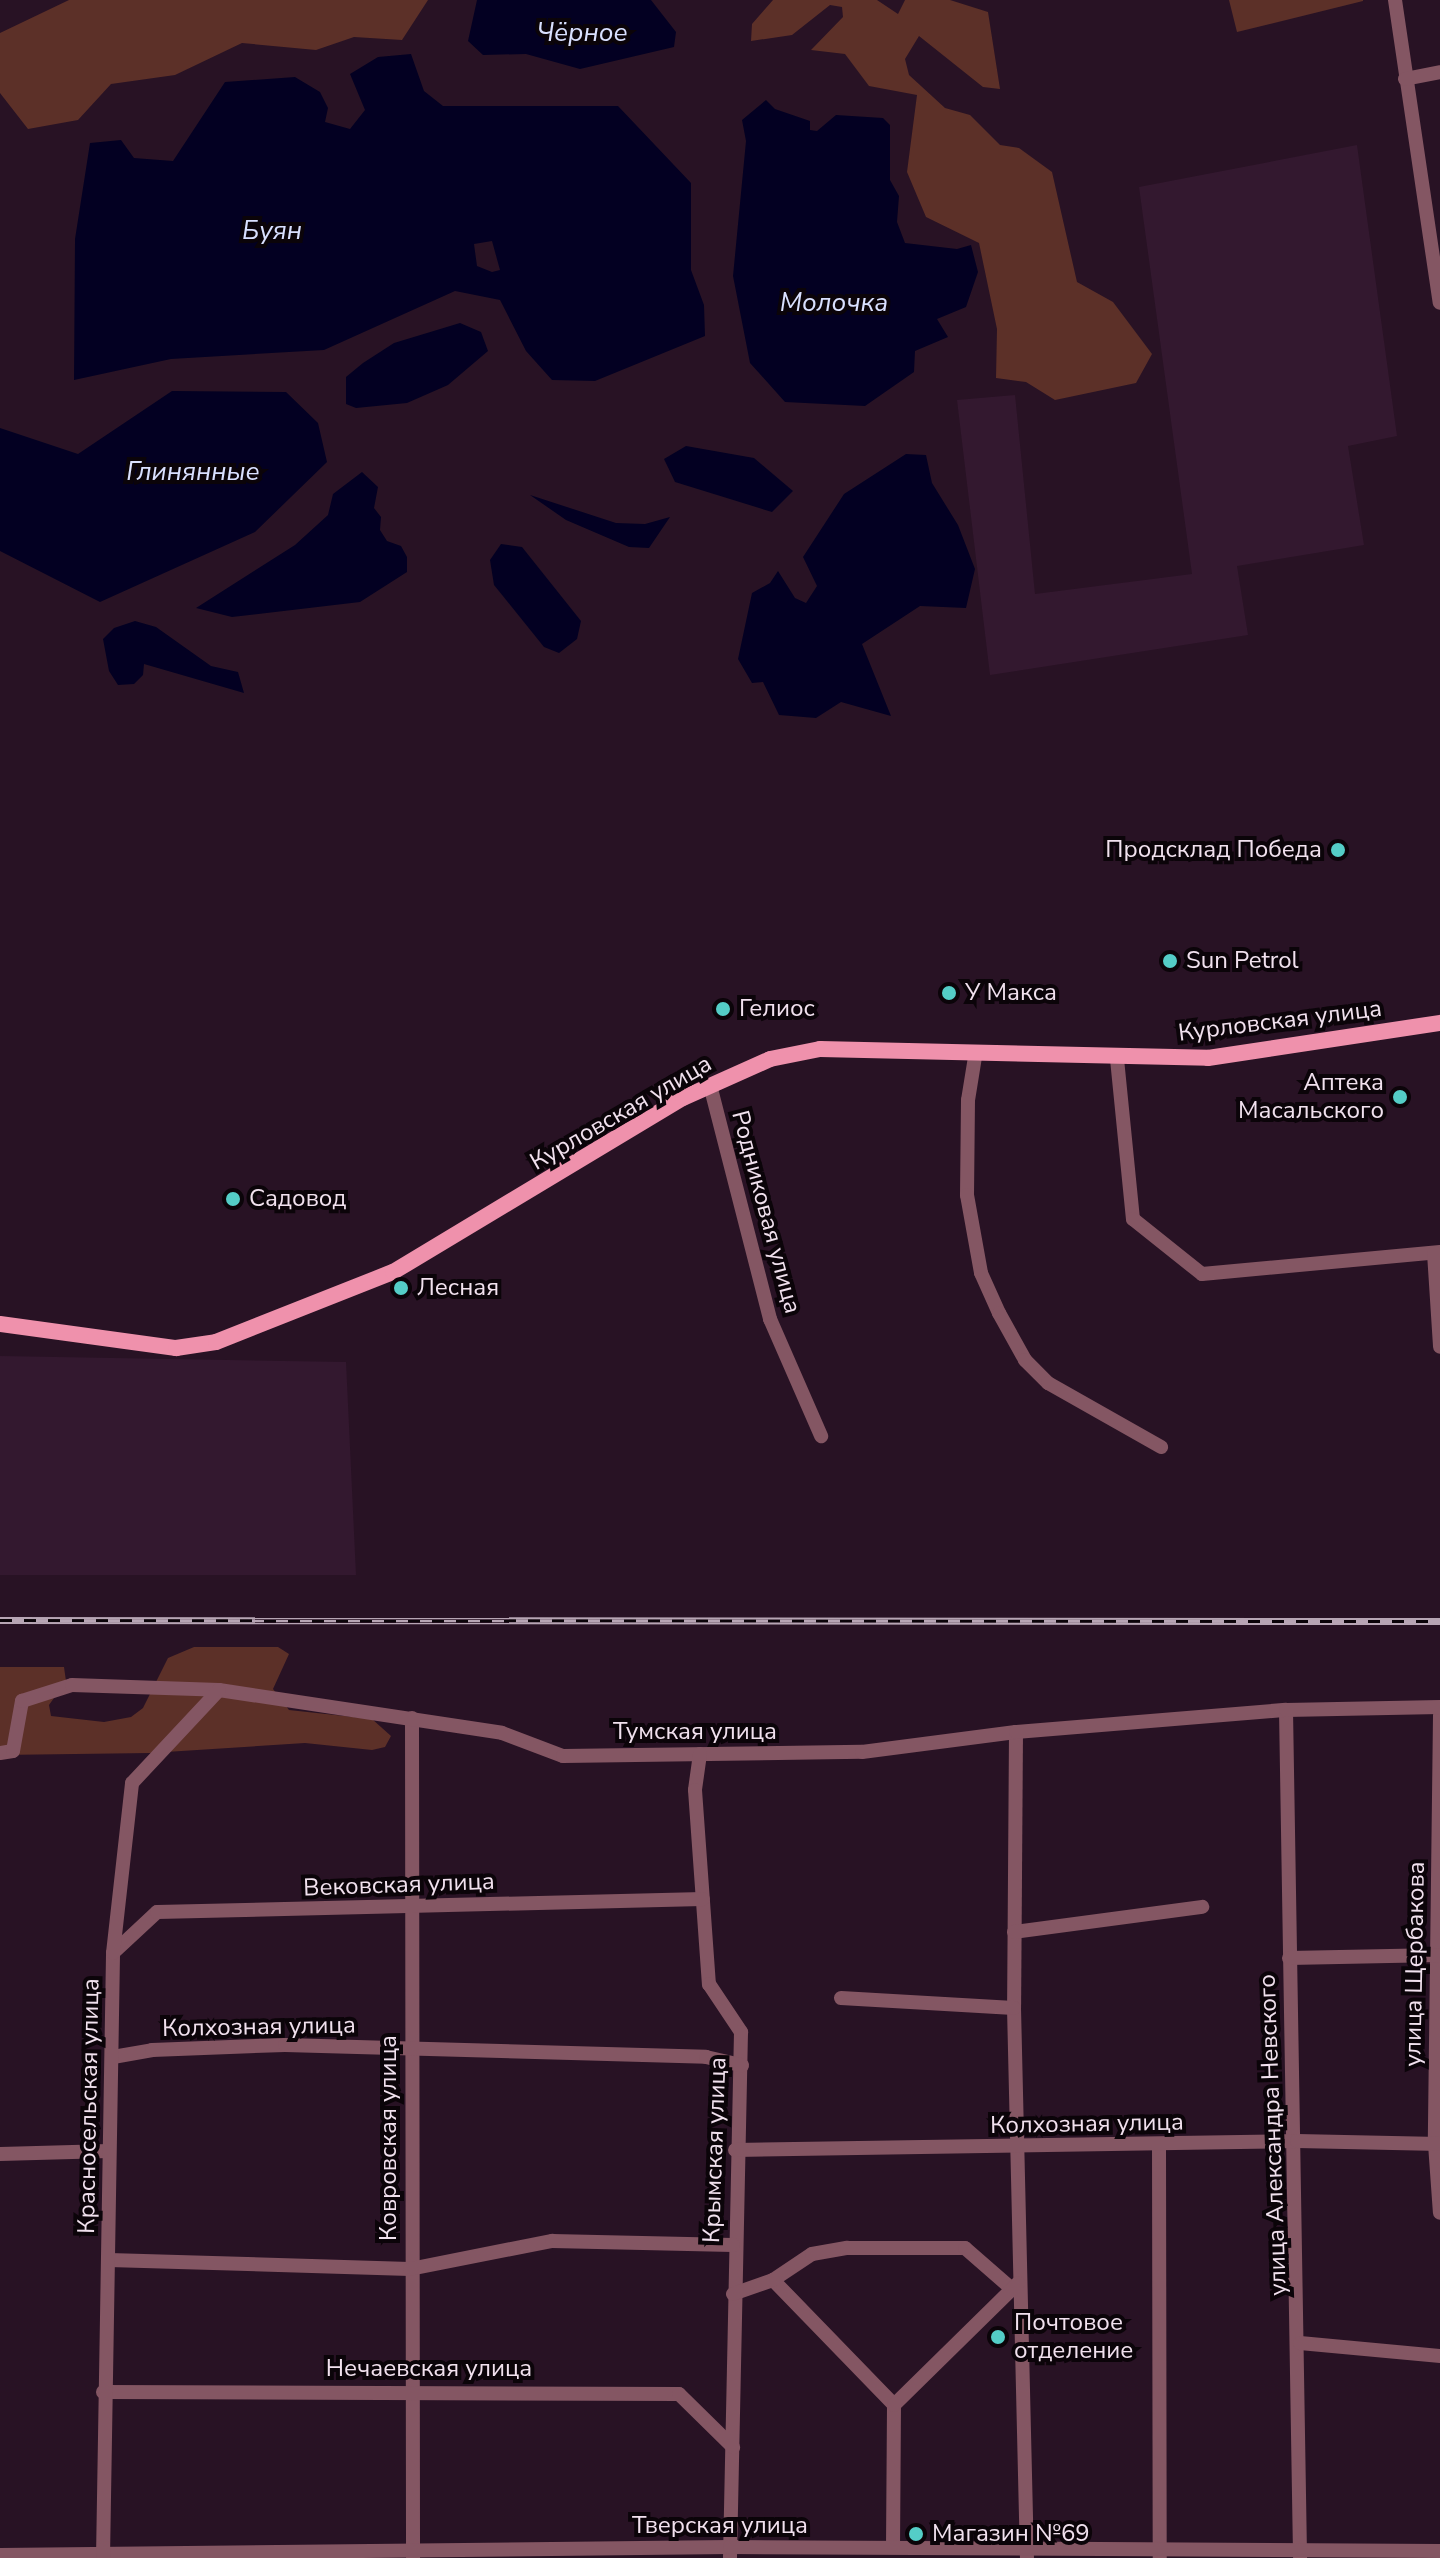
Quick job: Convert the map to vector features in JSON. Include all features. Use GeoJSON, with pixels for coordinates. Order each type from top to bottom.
{"type":"FeatureCollection","features":[{"type":"Feature","properties":{"kind":"main road","name":"Курловская улица"},"geometry":{"type":"LineString","coordinates":[[0,1324],[176,1348],[216,1342],[393,1272],[710,1085],[770,1059],[820,1049],[975,1057],[1228,1057],[1440,1023]]}},
{"type":"Feature","properties":{"kind":"street"},"geometry":{"type":"LineString","coordinates":[[1395,0],[1440,303]]}},
{"type":"Feature","properties":{"kind":"street"},"geometry":{"type":"LineString","coordinates":[[1405,79],[1440,72]]}},
{"type":"Feature","properties":{"kind":"street"},"geometry":{"type":"LineString","coordinates":[[975,1057],[968,1100],[967,1195],[981,1273],[999,1313],[1025,1360],[1048,1383],[1161,1447]]}},
{"type":"Feature","properties":{"kind":"street"},"geometry":{"type":"LineString","coordinates":[[1117,1059],[1133,1219],[1202,1274],[1437,1253],[1440,1347]]}},
{"type":"Feature","properties":{"kind":"street","name":"Родниковая улица"},"geometry":{"type":"LineString","coordinates":[[710,1085],[765,1306],[821,1436]]}},
{"type":"Feature","properties":{"kind":"street","name":"Тумская улица"},"geometry":{"type":"LineString","coordinates":[[0,1753],[13,1751],[22,1701],[72,1685],[219,1690],[502,1733],[563,1756],[862,1752],[1016,1732],[1286,1710],[1440,1707]]}},
{"type":"Feature","properties":{"kind":"street","name":"Красносельская улица"},"geometry":{"type":"LineString","coordinates":[[103,2558],[103,2392],[109,2260],[113,1953],[132,1783],[219,1690]]}},
{"type":"Feature","properties":{"kind":"street","name":"улица Александра Невского"},"geometry":{"type":"LineString","coordinates":[[1286,1710],[1289,1958],[1297,2141],[1300,2555]]}},
{"type":"Feature","properties":{"kind":"street","name":"улица Щербакова"},"geometry":{"type":"LineString","coordinates":[[1440,1715],[1440,2213]]}},
{"type":"Feature","properties":{"kind":"street","name":"Ковровская улица"},"geometry":{"type":"LineString","coordinates":[[412,1718],[415,1908],[410,2269],[413,2555]]}},
{"type":"Feature","properties":{"kind":"street"},"geometry":{"type":"LineString","coordinates":[[1016,1732],[1014,2008],[1016,2147],[1024,2277],[1027,2555]]}},
{"type":"Feature","properties":{"kind":"street","name":"Крымская улица"},"geometry":{"type":"LineString","coordinates":[[700,1754],[695,1790],[709,1984],[725,2001],[741,2032],[742,2065],[735,2150],[730,2552]]}},
{"type":"Feature","properties":{"kind":"street","name":"Вековская улица"},"geometry":{"type":"LineString","coordinates":[[113,1953],[157,1912],[703,1899]]}},
{"type":"Feature","properties":{"kind":"street"},"geometry":{"type":"LineString","coordinates":[[1014,1932],[1202,1907]]}},
{"type":"Feature","properties":{"kind":"street"},"geometry":{"type":"LineString","coordinates":[[1289,1958],[1438,1955]]}},
{"type":"Feature","properties":{"kind":"street"},"geometry":{"type":"LineString","coordinates":[[841,1998],[1014,2008]]}},
{"type":"Feature","properties":{"kind":"street","name":"Колхозная улица"},"geometry":{"type":"LineString","coordinates":[[113,2057],[152,2050],[270,2046],[706,2057],[742,2065]]}},
{"type":"Feature","properties":{"kind":"street","name":"Колхозная улица"},"geometry":{"type":"LineString","coordinates":[[735,2150],[1159,2146],[1297,2141],[1438,2144]]}},
{"type":"Feature","properties":{"kind":"street"},"geometry":{"type":"LineString","coordinates":[[1159,2146],[1160,2553]]}},
{"type":"Feature","properties":{"kind":"street"},"geometry":{"type":"LineString","coordinates":[[0,2154],[109,2151]]}},
{"type":"Feature","properties":{"kind":"street"},"geometry":{"type":"LineString","coordinates":[[109,2260],[410,2269],[552,2241],[733,2245]]}},
{"type":"Feature","properties":{"kind":"street"},"geometry":{"type":"LineString","coordinates":[[733,2294],[773,2280],[812,2254],[847,2248],[965,2248],[1012,2289]]}},
{"type":"Feature","properties":{"kind":"street"},"geometry":{"type":"LineString","coordinates":[[894,2405],[1024,2277]]}},
{"type":"Feature","properties":{"kind":"street"},"geometry":{"type":"LineString","coordinates":[[773,2280],[894,2405],[893,2547]]}},
{"type":"Feature","properties":{"kind":"street"},"geometry":{"type":"LineString","coordinates":[[1300,2343],[1440,2356]]}},
{"type":"Feature","properties":{"kind":"street","name":"Нечаевская улица"},"geometry":{"type":"LineString","coordinates":[[103,2392],[413,2390],[679,2394],[733,2447]]}},
{"type":"Feature","properties":{"kind":"street","name":"Тверская улица"},"geometry":{"type":"LineString","coordinates":[[0,2555],[103,2558],[730,2552],[893,2547],[1027,2555],[1300,2555],[1440,2551]]}},
{"type":"Feature","properties":{"kind":"shaded area"},"geometry":{"type":"Polygon","coordinates":[[[69,0],[428,0],[402,40],[354,37],[316,50],[242,43],[175,75],[111,84],[78,120],[28,129],[0,93],[0,33],[69,0]]]}},
{"type":"Feature","properties":{"kind":"shaded area"},"geometry":{"type":"Polygon","coordinates":[[[773,0],[877,0],[898,14],[905,0],[950,0],[988,12],[1000,89],[983,87],[919,36],[905,59],[909,75],[945,108],[970,115],[1000,145],[1019,148],[1052,172],[1077,282],[1113,302],[1152,354],[1136,383],[1055,400],[1026,382],[996,378],[997,329],[979,243],[926,217],[907,172],[917,95],[869,86],[845,54],[811,50],[843,17],[842,7],[830,5],[792,35],[751,41],[752,24],[773,0]]]}},
{"type":"Feature","properties":{"kind":"shaded area"},"geometry":{"type":"Polygon","coordinates":[[[1229,0],[1363,0],[1363,1],[1237,32],[1229,0]]]}},
{"type":"Feature","properties":{"kind":"shaded area"},"geometry":{"type":"Polygon","coordinates":[[[1357,145],[1397,436],[1348,446],[1364,545],[1237,566],[1248,635],[990,675],[957,400],[1015,395],[1035,594],[1192,574],[1139,187],[1357,145]]]}},
{"type":"Feature","properties":{"kind":"shaded area"},"geometry":{"type":"Polygon","coordinates":[[[0,1356],[346,1362],[356,1575],[0,1575],[0,1356]]]}},
{"type":"Feature","properties":{"kind":"shaded area"},"geometry":{"type":"Polygon","coordinates":[[[194,1647],[278,1647],[289,1654],[273,1689],[289,1710],[372,1719],[391,1736],[385,1747],[372,1750],[305,1743],[150,1753],[0,1755],[0,1667],[64,1667],[66,1681],[49,1705],[51,1716],[104,1722],[131,1717],[143,1708],[168,1658],[194,1647]]]}},
{"type":"Feature","properties":{"kind":"water","name":"Чёрное"},"geometry":{"type":"Polygon","coordinates":[[[477,0],[651,0],[676,32],[674,47],[580,69],[526,54],[483,55],[468,41],[477,0]]]}},
{"type":"Feature","properties":{"kind":"water","name":"Буян"},"geometry":{"type":"Polygon","coordinates":[[[411,54],[424,91],[443,106],[618,106],[691,183],[691,270],[704,305],[705,336],[595,381],[552,380],[526,351],[500,300],[455,291],[324,350],[171,359],[74,380],[75,239],[90,143],[121,140],[134,158],[173,161],[225,82],[295,77],[320,92],[328,108],[325,122],[350,129],[365,110],[350,74],[378,57],[411,54]],[[492,241],[474,244],[477,266],[492,272],[500,270],[492,241]]]}},
{"type":"Feature","properties":{"kind":"water","name":"Молочка"},"geometry":{"type":"Polygon","coordinates":[[[766,100],[775,109],[810,121],[810,130],[817,131],[836,115],[883,118],[890,125],[890,180],[899,196],[897,222],[905,243],[957,249],[971,245],[978,272],[966,307],[937,319],[948,337],[915,351],[914,372],[865,406],[785,402],[750,363],[733,276],[746,141],[742,120],[766,100]]]}},
{"type":"Feature","properties":{"kind":"water"},"geometry":{"type":"Polygon","coordinates":[[[460,323],[481,332],[488,351],[448,385],[407,403],[356,408],[346,404],[346,377],[363,363],[394,343],[460,323]]]}},
{"type":"Feature","properties":{"kind":"water","name":"Глинянные"},"geometry":{"type":"Polygon","coordinates":[[[172,391],[286,392],[318,423],[327,462],[255,532],[100,602],[0,551],[0,428],[78,454],[172,391]]]}},
{"type":"Feature","properties":{"kind":"water"},"geometry":{"type":"Polygon","coordinates":[[[686,446],[754,458],[793,491],[772,512],[675,482],[664,459],[686,446]]]}},
{"type":"Feature","properties":{"kind":"water"},"geometry":{"type":"Polygon","coordinates":[[[906,454],[926,455],[932,483],[958,525],[975,569],[966,608],[920,606],[862,644],[891,716],[841,702],[816,718],[779,715],[763,682],[752,683],[738,659],[752,593],[770,583],[778,571],[795,598],[806,603],[817,586],[803,557],[844,494],[906,454]]]}},
{"type":"Feature","properties":{"kind":"water"},"geometry":{"type":"Polygon","coordinates":[[[362,472],[378,487],[374,508],[381,517],[380,530],[387,541],[401,546],[407,557],[407,572],[360,602],[232,617],[196,608],[295,545],[328,515],[333,494],[362,472]]]}},
{"type":"Feature","properties":{"kind":"water"},"geometry":{"type":"Polygon","coordinates":[[[530,495],[616,523],[645,524],[670,517],[649,548],[629,547],[566,520],[530,495]]]}},
{"type":"Feature","properties":{"kind":"water"},"geometry":{"type":"Polygon","coordinates":[[[501,544],[522,547],[581,621],[577,639],[559,653],[544,647],[494,585],[490,560],[501,544]]]}},
{"type":"Feature","properties":{"kind":"water"},"geometry":{"type":"Polygon","coordinates":[[[135,621],[156,627],[211,666],[238,672],[244,693],[144,664],[143,675],[134,684],[118,685],[109,671],[103,639],[114,628],[135,621]]]}},
{"type":"Feature","properties":{"kind":"railway"},"geometry":{"type":"LineString","coordinates":[[0,1620],[1440,1621]]}},
{"type":"Feature","properties":{"kind":"place","name":"Продсклад Победа"},"geometry":{"type":"Point","coordinates":[1338,850]}},
{"type":"Feature","properties":{"kind":"place","name":"Sun Petrol"},"geometry":{"type":"Point","coordinates":[1170,961]}},
{"type":"Feature","properties":{"kind":"place","name":"У Макса"},"geometry":{"type":"Point","coordinates":[949,993]}},
{"type":"Feature","properties":{"kind":"place","name":"Гелиос"},"geometry":{"type":"Point","coordinates":[723,1009]}},
{"type":"Feature","properties":{"kind":"place","name":"Аптека Масальского"},"geometry":{"type":"Point","coordinates":[1400,1097]}},
{"type":"Feature","properties":{"kind":"place","name":"Садовод"},"geometry":{"type":"Point","coordinates":[233,1199]}},
{"type":"Feature","properties":{"kind":"place","name":"Лесная"},"geometry":{"type":"Point","coordinates":[401,1288]}},
{"type":"Feature","properties":{"kind":"place","name":"Почтовое отделение"},"geometry":{"type":"Point","coordinates":[998,2337]}},
{"type":"Feature","properties":{"kind":"place","name":"Магазин №69"},"geometry":{"type":"Point","coordinates":[916,2534]}}]}
